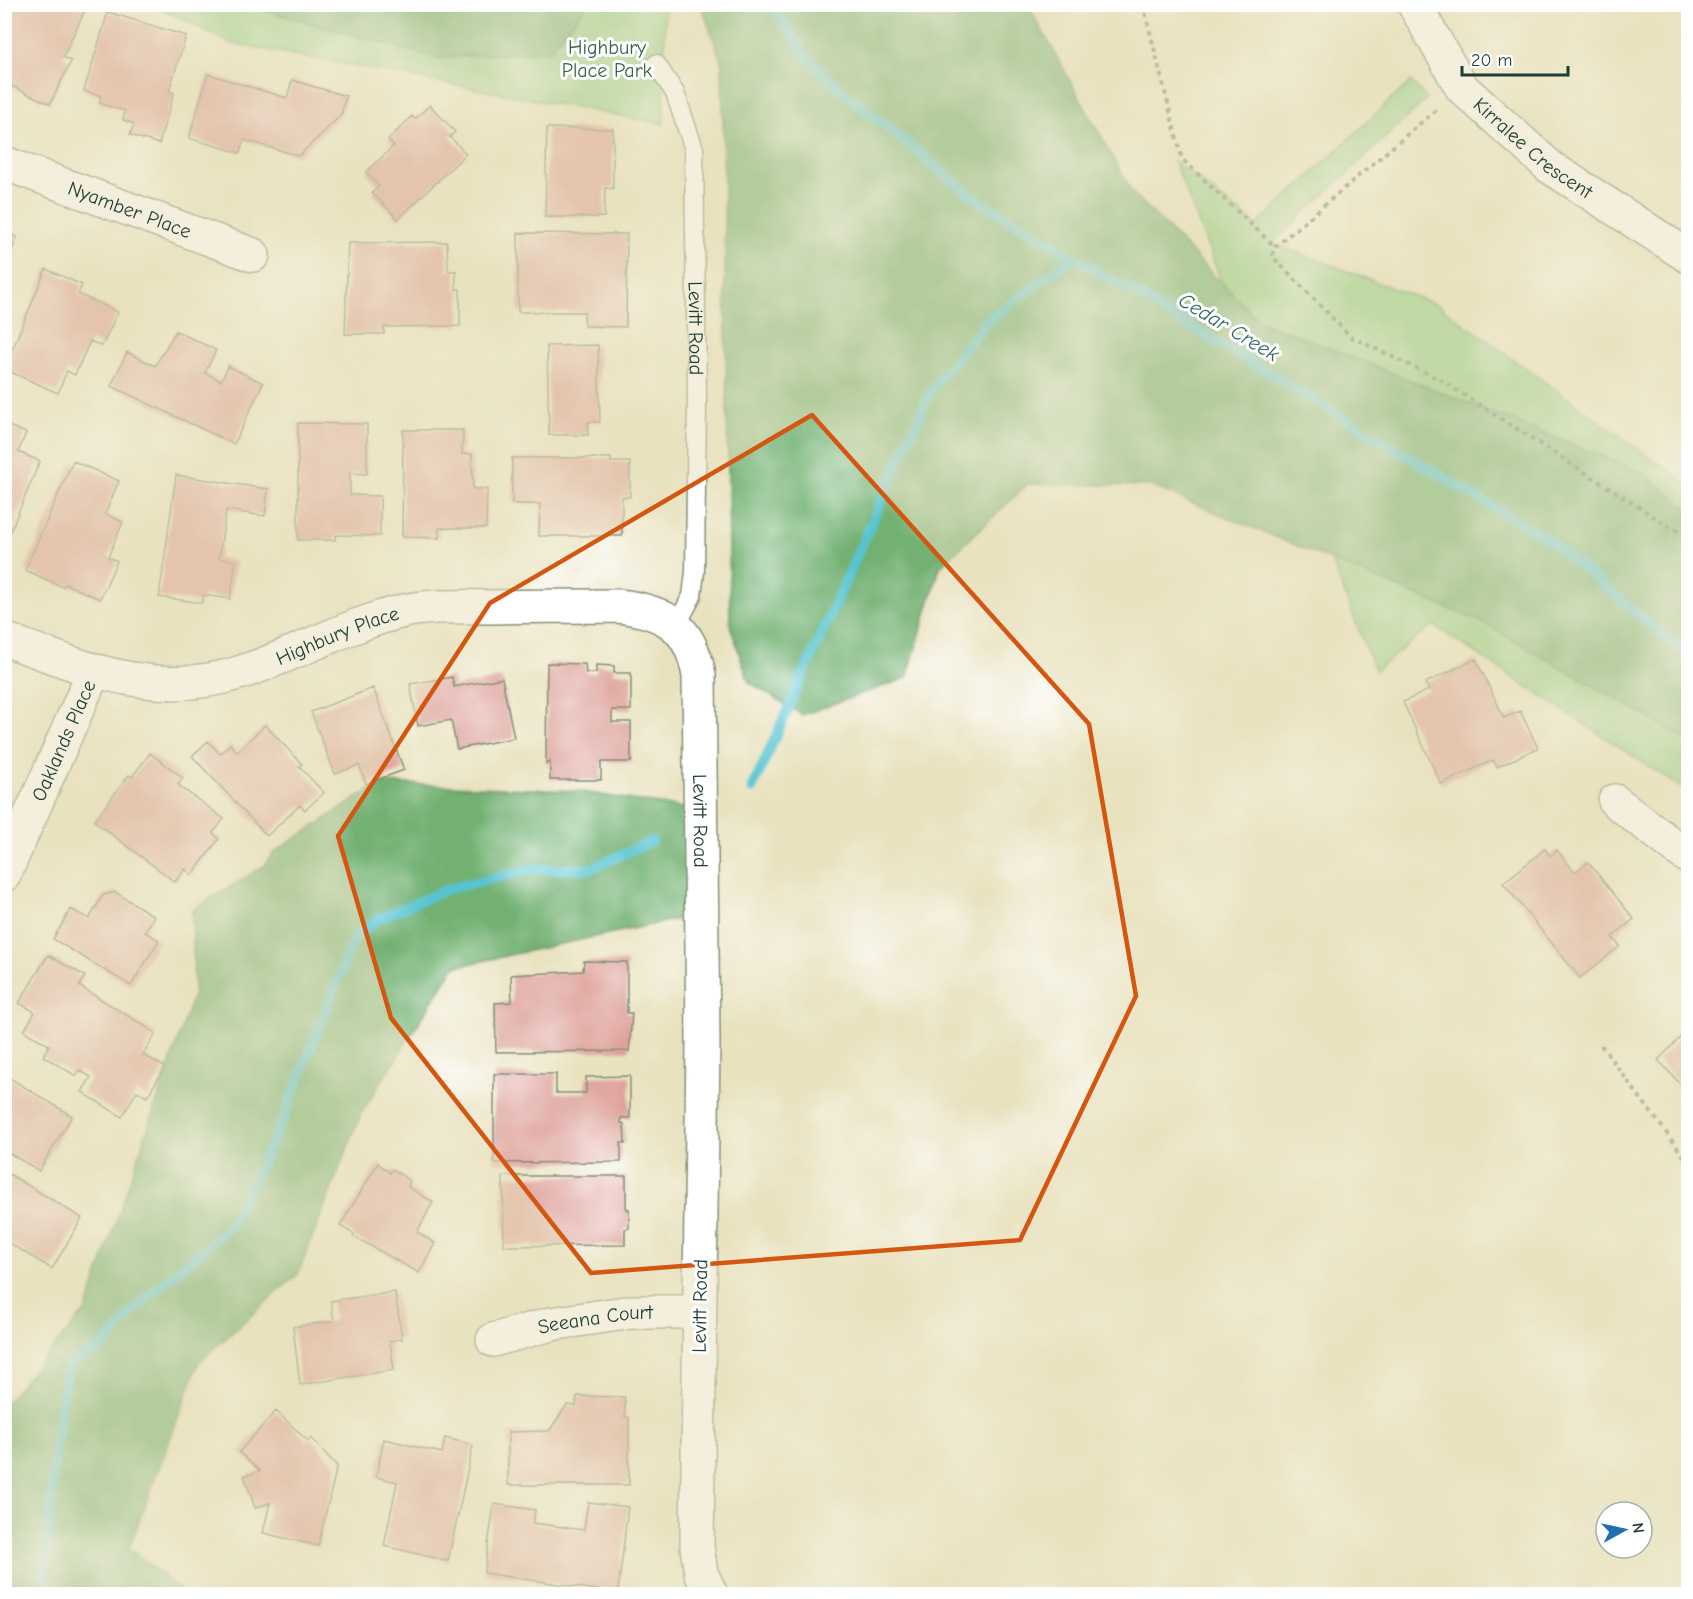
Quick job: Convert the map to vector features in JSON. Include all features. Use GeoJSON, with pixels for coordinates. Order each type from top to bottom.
{"type":"FeatureCollection","features":[{"type":"Feature","properties":{"kind":"street","name":"Kirralee Crescent"},"geometry":{"type":"LineString","coordinates":[[1414,4],[1462,88],[1550,167],[1689,256]]}},
{"type":"Feature","properties":{"kind":"street","name":"Nyamber Place"},"geometry":{"type":"LineString","coordinates":[[4,163],[253,255]]}},
{"type":"Feature","properties":{"kind":"street","name":"Highbury Place"},"geometry":{"type":"LineString","coordinates":[[4,639],[94,671],[132,681],[170,683],[207,680],[242,672],[363,623],[406,611],[441,607],[618,606],[645,609],[676,626]]}},
{"type":"Feature","properties":{"kind":"street","name":"Levitt Road"},"geometry":{"type":"LineString","coordinates":[[676,626],[690,642],[699,676],[703,1040],[697,1547],[701,1573],[711,1594]]}},
{"type":"Feature","properties":{"kind":"street","name":"Oaklands Place"},"geometry":{"type":"LineString","coordinates":[[4,875],[94,671]]}},
{"type":"Feature","properties":{"kind":"street"},"geometry":{"type":"LineString","coordinates":[[1616,801],[1689,857]]}},
{"type":"Feature","properties":{"kind":"street","name":"Seeana Court"},"geometry":{"type":"LineString","coordinates":[[493,1340],[551,1324],[632,1312],[699,1312]]}},
{"type":"Feature","properties":{"kind":"lane","name":"Levitt Road"},"geometry":{"type":"LineString","coordinates":[[656,64],[675,93],[694,149],[697,398],[695,572],[692,596],[676,626]]}},
{"type":"Feature","properties":{"kind":"path"},"geometry":{"type":"LineString","coordinates":[[1143,4],[1182,159],[1275,247]]}},
{"type":"Feature","properties":{"kind":"path"},"geometry":{"type":"LineString","coordinates":[[1462,88],[1275,247],[1272,256],[1351,337],[1438,379],[1673,529],[1689,533]]}},
{"type":"Feature","properties":{"kind":"path"},"geometry":{"type":"LineString","coordinates":[[1601,1045],[1689,1162]]}},
{"type":"Feature","properties":{"kind":"highlighted area"},"geometry":{"type":"Polygon","coordinates":[[[812,415],[1089,724],[1136,996],[1020,1240],[591,1273],[391,1018],[338,836],[490,603],[812,415]]]}},
{"type":"Feature","properties":{"kind":"green space"},"geometry":{"type":"Polygon","coordinates":[[[587,4],[549,51],[437,58],[252,5],[587,4]]]}},
{"type":"Feature","properties":{"kind":"green space","name":"Highbury Place Park"},"geometry":{"type":"Polygon","coordinates":[[[155,5],[665,5],[664,124],[230,43],[155,5]]]}},
{"type":"Feature","properties":{"kind":"green space"},"geometry":{"type":"Polygon","coordinates":[[[697,5],[1028,5],[1132,192],[1258,320],[1642,472],[1688,509],[1688,740],[1482,622],[1151,486],[1028,484],[940,567],[907,678],[802,715],[749,682],[730,625],[722,64],[703,10],[697,5]]]}},
{"type":"Feature","properties":{"kind":"green space"},"geometry":{"type":"Polygon","coordinates":[[[1411,81],[1427,99],[1272,243],[1438,305],[1688,485],[1688,792],[1433,625],[1375,671],[1174,161],[1257,225],[1411,81]]]}},
{"type":"Feature","properties":{"kind":"green space"},"geometry":{"type":"Polygon","coordinates":[[[380,783],[577,791],[689,809],[688,917],[454,967],[361,1114],[298,1274],[199,1362],[129,1548],[185,1594],[5,1594],[5,1403],[86,1310],[194,992],[192,910],[264,866],[273,853],[380,783]]]}},
{"type":"Feature","properties":{"kind":"building"},"geometry":{"type":"Polygon","coordinates":[[[4,4],[88,4],[63,57],[71,61],[50,104],[9,85],[7,91],[4,90],[4,4]]]}},
{"type":"Feature","properties":{"kind":"building"},"geometry":{"type":"Polygon","coordinates":[[[108,12],[186,36],[169,91],[174,93],[159,144],[130,135],[134,124],[123,120],[125,111],[99,103],[101,96],[84,91],[108,12]]]}},
{"type":"Feature","properties":{"kind":"building"},"geometry":{"type":"Polygon","coordinates":[[[208,74],[287,98],[292,80],[346,96],[341,115],[299,156],[244,140],[240,153],[189,138],[208,74]]]}},
{"type":"Feature","properties":{"kind":"building"},"geometry":{"type":"Polygon","coordinates":[[[430,105],[455,132],[450,137],[466,154],[398,219],[372,193],[379,186],[366,172],[394,146],[388,140],[412,116],[415,119],[430,105]]]}},
{"type":"Feature","properties":{"kind":"building"},"geometry":{"type":"Polygon","coordinates":[[[547,128],[613,129],[613,189],[605,188],[604,217],[545,217],[547,128]]]}},
{"type":"Feature","properties":{"kind":"building"},"geometry":{"type":"Polygon","coordinates":[[[4,233],[17,237],[5,271],[4,271],[4,233]]]}},
{"type":"Feature","properties":{"kind":"building"},"geometry":{"type":"Polygon","coordinates":[[[518,233],[627,234],[626,327],[584,326],[584,312],[518,312],[518,233]]]}},
{"type":"Feature","properties":{"kind":"building"},"geometry":{"type":"Polygon","coordinates":[[[447,242],[448,271],[456,271],[456,289],[460,289],[460,326],[384,327],[384,334],[345,334],[348,243],[447,242]]]}},
{"type":"Feature","properties":{"kind":"building"},"geometry":{"type":"Polygon","coordinates":[[[46,269],[82,285],[78,294],[118,312],[102,346],[90,341],[75,375],[67,371],[58,393],[4,369],[46,269]]]}},
{"type":"Feature","properties":{"kind":"building"},"geometry":{"type":"Polygon","coordinates":[[[176,331],[216,350],[205,373],[221,381],[228,366],[263,383],[234,444],[111,386],[127,352],[155,366],[176,331]]]}},
{"type":"Feature","properties":{"kind":"building"},"geometry":{"type":"Polygon","coordinates":[[[598,345],[600,422],[588,422],[588,435],[549,435],[547,346],[598,345]]]}},
{"type":"Feature","properties":{"kind":"building"},"geometry":{"type":"Polygon","coordinates":[[[298,423],[367,424],[367,474],[350,473],[350,495],[380,496],[380,536],[336,535],[335,540],[298,540],[298,423]]]}},
{"type":"Feature","properties":{"kind":"building"},"geometry":{"type":"Polygon","coordinates":[[[4,424],[26,433],[18,452],[40,461],[5,544],[4,424]]]}},
{"type":"Feature","properties":{"kind":"building"},"geometry":{"type":"Polygon","coordinates":[[[403,430],[463,430],[462,454],[472,454],[473,489],[487,489],[486,528],[439,528],[439,538],[402,537],[403,430]]]}},
{"type":"Feature","properties":{"kind":"building"},"geometry":{"type":"Polygon","coordinates":[[[512,458],[611,458],[611,462],[630,462],[630,497],[622,497],[622,536],[539,536],[540,504],[512,504],[512,458]]]}},
{"type":"Feature","properties":{"kind":"building"},"geometry":{"type":"Polygon","coordinates":[[[73,461],[119,481],[105,514],[123,522],[108,557],[117,561],[100,599],[65,584],[63,587],[25,570],[73,461]]]}},
{"type":"Feature","properties":{"kind":"building"},"geometry":{"type":"Polygon","coordinates":[[[176,475],[268,489],[265,516],[226,510],[219,558],[236,561],[230,599],[203,595],[202,603],[159,597],[176,475]]]}},
{"type":"Feature","properties":{"kind":"building"},"geometry":{"type":"Polygon","coordinates":[[[1476,659],[1504,718],[1520,711],[1538,748],[1497,767],[1493,760],[1441,784],[1403,702],[1429,690],[1425,683],[1476,659]]]}},
{"type":"Feature","properties":{"kind":"building"},"geometry":{"type":"Polygon","coordinates":[[[547,663],[585,664],[586,673],[596,673],[596,665],[614,666],[614,673],[631,673],[631,710],[612,710],[612,722],[631,722],[631,762],[601,762],[601,780],[550,780],[550,762],[546,764],[547,663]]]}},
{"type":"Feature","properties":{"kind":"building"},"geometry":{"type":"Polygon","coordinates":[[[452,677],[454,687],[502,678],[514,738],[457,749],[451,720],[418,726],[410,684],[452,677]]]}},
{"type":"Feature","properties":{"kind":"building"},"geometry":{"type":"Polygon","coordinates":[[[373,688],[404,770],[366,784],[359,765],[335,774],[311,712],[373,688]]]}},
{"type":"Feature","properties":{"kind":"building"},"geometry":{"type":"Polygon","coordinates":[[[265,725],[302,764],[299,766],[324,793],[305,810],[300,805],[267,836],[192,756],[208,741],[220,754],[230,744],[237,752],[265,725]]]}},
{"type":"Feature","properties":{"kind":"building"},"geometry":{"type":"Polygon","coordinates":[[[150,753],[183,778],[178,785],[224,819],[213,833],[219,839],[192,875],[185,869],[175,882],[94,821],[129,775],[132,777],[150,753]]]}},
{"type":"Feature","properties":{"kind":"building"},"geometry":{"type":"Polygon","coordinates":[[[1545,849],[1550,856],[1557,850],[1575,872],[1588,862],[1634,919],[1612,937],[1620,946],[1580,978],[1503,883],[1545,849]]]}},
{"type":"Feature","properties":{"kind":"building"},"geometry":{"type":"Polygon","coordinates":[[[115,892],[154,916],[145,932],[159,940],[131,986],[53,939],[71,909],[89,919],[103,895],[115,892]]]}},
{"type":"Feature","properties":{"kind":"building"},"geometry":{"type":"Polygon","coordinates":[[[48,955],[85,976],[79,986],[156,1033],[143,1055],[165,1067],[147,1097],[137,1091],[122,1117],[82,1092],[91,1077],[79,1070],[76,1076],[43,1056],[49,1045],[24,1031],[35,1012],[19,1003],[48,955]]]}},
{"type":"Feature","properties":{"kind":"building"},"geometry":{"type":"Polygon","coordinates":[[[584,961],[627,962],[627,1013],[632,1013],[629,1051],[496,1052],[495,1003],[512,1002],[511,975],[583,971],[584,961]]]}},
{"type":"Feature","properties":{"kind":"building"},"geometry":{"type":"Polygon","coordinates":[[[1688,1030],[1688,1092],[1658,1060],[1688,1030]]]}},
{"type":"Feature","properties":{"kind":"building"},"geometry":{"type":"Polygon","coordinates":[[[494,1074],[556,1074],[556,1093],[586,1093],[586,1077],[630,1076],[630,1118],[621,1118],[621,1123],[624,1124],[625,1143],[621,1143],[621,1162],[494,1163],[494,1074]]]}},
{"type":"Feature","properties":{"kind":"building"},"geometry":{"type":"Polygon","coordinates":[[[8,1077],[72,1116],[39,1171],[4,1150],[4,1083],[8,1077]]]}},
{"type":"Feature","properties":{"kind":"building"},"geometry":{"type":"Polygon","coordinates":[[[378,1163],[390,1173],[392,1169],[410,1181],[408,1187],[433,1202],[417,1232],[435,1243],[419,1273],[353,1236],[354,1234],[340,1226],[378,1163]]]}},
{"type":"Feature","properties":{"kind":"building"},"geometry":{"type":"Polygon","coordinates":[[[4,1171],[82,1218],[52,1269],[4,1240],[4,1171]]]}},
{"type":"Feature","properties":{"kind":"building"},"geometry":{"type":"Polygon","coordinates":[[[503,1176],[626,1176],[626,1209],[629,1209],[629,1228],[625,1229],[625,1245],[504,1246],[503,1176]]]}},
{"type":"Feature","properties":{"kind":"building"},"geometry":{"type":"Polygon","coordinates":[[[395,1292],[402,1339],[390,1341],[394,1370],[300,1385],[293,1327],[334,1321],[331,1301],[395,1292]]]}},
{"type":"Feature","properties":{"kind":"building"},"geometry":{"type":"Polygon","coordinates":[[[577,1396],[625,1397],[625,1417],[629,1418],[629,1485],[508,1485],[508,1432],[549,1431],[567,1405],[576,1406],[577,1396]]]}},
{"type":"Feature","properties":{"kind":"building"},"geometry":{"type":"Polygon","coordinates":[[[276,1411],[308,1441],[311,1438],[337,1466],[318,1546],[263,1533],[270,1503],[255,1508],[244,1476],[260,1471],[239,1452],[276,1411]]]}},
{"type":"Feature","properties":{"kind":"building"},"geometry":{"type":"Polygon","coordinates":[[[445,1438],[473,1445],[448,1561],[384,1546],[397,1482],[376,1477],[384,1439],[442,1453],[445,1438]]]}},
{"type":"Feature","properties":{"kind":"building"},"geometry":{"type":"Polygon","coordinates":[[[588,1502],[628,1507],[618,1593],[484,1573],[494,1504],[535,1510],[533,1523],[584,1530],[588,1502]]]}},
{"type":"Feature","properties":{"kind":"waterway","name":"Cedar Creek"},"geometry":{"type":"LineString","coordinates":[[773,4],[805,55],[842,91],[973,197],[1547,539],[1688,656]]}},
{"type":"Feature","properties":{"kind":"waterway"},"geometry":{"type":"LineString","coordinates":[[752,789],[931,390],[987,321],[1074,257]]}},
{"type":"Feature","properties":{"kind":"waterway"},"geometry":{"type":"LineString","coordinates":[[43,1594],[56,1441],[68,1365],[103,1346],[145,1299],[230,1227],[282,1122],[354,938],[378,919],[448,889],[533,869],[590,869],[652,841]]}}]}
